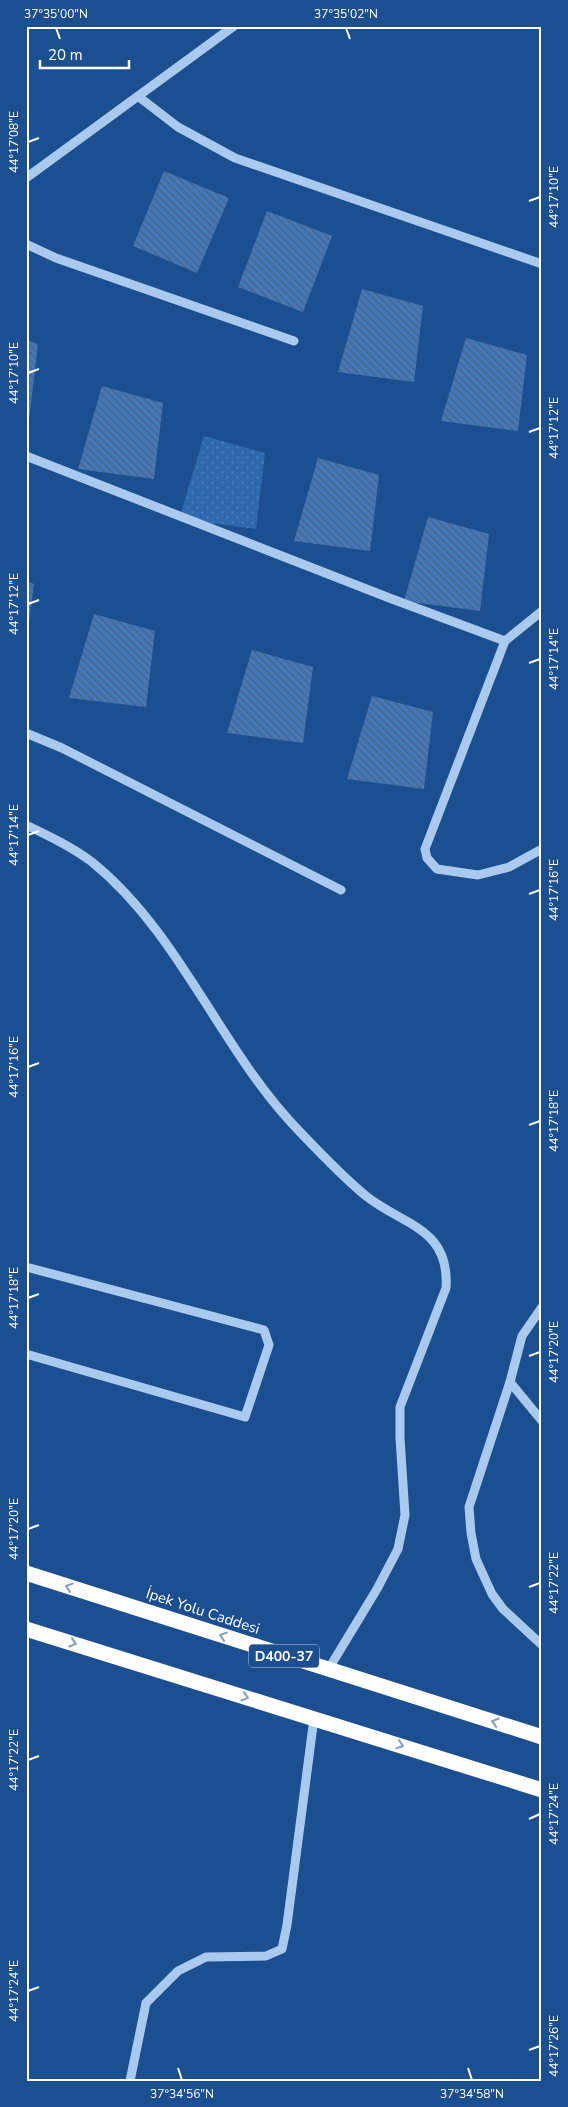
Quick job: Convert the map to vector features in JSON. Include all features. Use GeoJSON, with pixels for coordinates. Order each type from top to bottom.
{"type":"FeatureCollection","features":[{"type":"Feature","properties":{"kind":"highway","name":"İpek Yolu Caddesi"},"geometry":{"type":"LineString","coordinates":[[26,1573],[542,1737]]}},
{"type":"Feature","properties":{"kind":"highway"},"geometry":{"type":"LineString","coordinates":[[26,1629],[542,1790]]}},
{"type":"Feature","properties":{"kind":"street"},"geometry":{"type":"LineString","coordinates":[[26,178],[234,26]]}},
{"type":"Feature","properties":{"kind":"street"},"geometry":{"type":"LineString","coordinates":[[139,97],[178,127],[235,158],[542,264]]}},
{"type":"Feature","properties":{"kind":"street"},"geometry":{"type":"LineString","coordinates":[[26,244],[56,258],[294,341]]}},
{"type":"Feature","properties":{"kind":"street"},"geometry":{"type":"LineString","coordinates":[[26,456],[392,599],[505,641]]}},
{"type":"Feature","properties":{"kind":"street"},"geometry":{"type":"LineString","coordinates":[[542,611],[505,641],[425,849],[427,858],[437,869],[478,875],[509,867],[542,850]]}},
{"type":"Feature","properties":{"kind":"street"},"geometry":{"type":"LineString","coordinates":[[26,734],[79,757],[341,890]]}},
{"type":"Feature","properties":{"kind":"street"},"geometry":{"type":"LineString","coordinates":[[26,825],[58,840],[91,862],[131,899],[160,935],[257,1081],[300,1132],[367,1196],[426,1232],[437,1245],[443,1258],[447,1274],[446,1288],[400,1407],[400,1438],[406,1515],[398,1549],[377,1589],[328,1670]]}},
{"type":"Feature","properties":{"kind":"street"},"geometry":{"type":"LineString","coordinates":[[26,1267],[264,1330],[269,1345],[244,1417],[26,1354]]}},
{"type":"Feature","properties":{"kind":"street"},"geometry":{"type":"LineString","coordinates":[[542,1307],[522,1336],[510,1382],[469,1507],[476,1559],[492,1594],[503,1610],[542,1645]]}},
{"type":"Feature","properties":{"kind":"street"},"geometry":{"type":"LineString","coordinates":[[510,1382],[542,1421]]}},
{"type":"Feature","properties":{"kind":"street"},"geometry":{"type":"LineString","coordinates":[[130,2081],[146,2003],[178,1971],[206,1957],[266,1956],[282,1949],[287,1925],[314,1718]]}},
{"type":"Feature","properties":{"kind":"shaded area"},"geometry":{"type":"Polygon","coordinates":[[[204,436],[265,453],[256,529],[179,519],[204,436]]]}},
{"type":"Feature","properties":{"kind":"building"},"geometry":{"type":"Polygon","coordinates":[[[164,171],[229,198],[197,273],[133,246],[164,171]]]}},
{"type":"Feature","properties":{"kind":"building"},"geometry":{"type":"Polygon","coordinates":[[[267,211],[332,236],[303,312],[238,287],[267,211]]]}},
{"type":"Feature","properties":{"kind":"building"},"geometry":{"type":"Polygon","coordinates":[[[362,289],[423,306],[414,382],[338,372],[362,289]]]}},
{"type":"Feature","properties":{"kind":"building"},"geometry":{"type":"Polygon","coordinates":[[[466,338],[527,355],[518,431],[441,421],[466,338]]]}},
{"type":"Feature","properties":{"kind":"building"},"geometry":{"type":"Polygon","coordinates":[[[26,340],[38,344],[29,420],[26,419],[26,340]]]}},
{"type":"Feature","properties":{"kind":"building"},"geometry":{"type":"Polygon","coordinates":[[[102,386],[163,403],[154,479],[78,469],[102,386]]]}},
{"type":"Feature","properties":{"kind":"building"},"geometry":{"type":"Polygon","coordinates":[[[318,458],[379,475],[370,551],[294,541],[318,458]]]}},
{"type":"Feature","properties":{"kind":"building"},"geometry":{"type":"Polygon","coordinates":[[[428,517],[489,534],[480,611],[404,601],[428,517]]]}},
{"type":"Feature","properties":{"kind":"building"},"geometry":{"type":"Polygon","coordinates":[[[26,581],[34,584],[27,636],[26,636],[26,581]]]}},
{"type":"Feature","properties":{"kind":"building"},"geometry":{"type":"Polygon","coordinates":[[[94,614],[155,631],[146,707],[69,698],[94,614]]]}},
{"type":"Feature","properties":{"kind":"building"},"geometry":{"type":"Polygon","coordinates":[[[252,650],[313,667],[303,743],[227,733],[252,650]]]}},
{"type":"Feature","properties":{"kind":"building"},"geometry":{"type":"Polygon","coordinates":[[[372,696],[433,712],[424,789],[347,779],[372,696]]]}}]}
